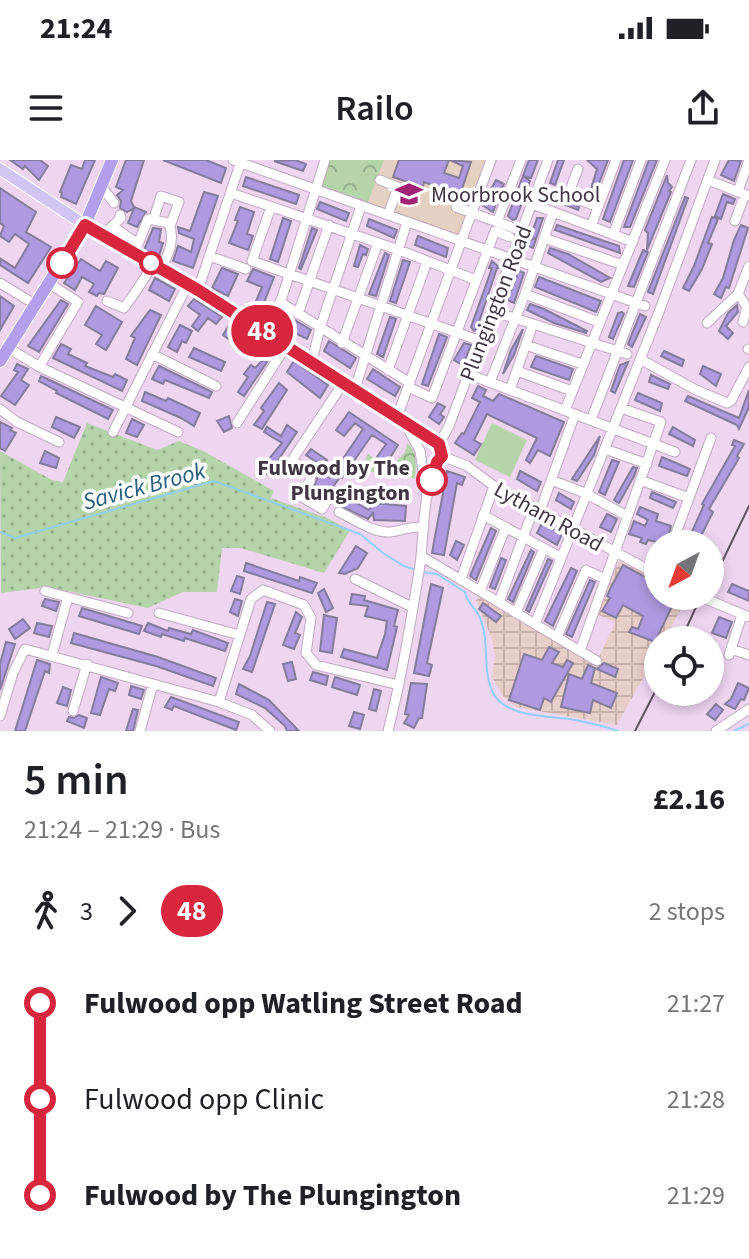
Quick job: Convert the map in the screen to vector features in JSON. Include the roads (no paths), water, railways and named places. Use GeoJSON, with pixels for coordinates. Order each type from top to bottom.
{"type":"FeatureCollection","features":[{"type":"Feature","properties":{"kind":"highway"},"geometry":{"type":"LineString","coordinates":[[4,352],[85,225],[112,160]]}},
{"type":"Feature","properties":{"kind":"main road"},"geometry":{"type":"LineString","coordinates":[[0,169],[85,225]]}},
{"type":"Feature","properties":{"kind":"street"},"geometry":{"type":"LineString","coordinates":[[270,336],[325,160]]}},
{"type":"Feature","properties":{"kind":"street"},"geometry":{"type":"LineString","coordinates":[[421,455],[400,420],[409,385],[491,160]]}},
{"type":"Feature","properties":{"kind":"street"},"geometry":{"type":"LineString","coordinates":[[497,222],[521,160]]}},
{"type":"Feature","properties":{"kind":"street","name":"Plungington Road"},"geometry":{"type":"LineString","coordinates":[[436,443],[449,426],[548,160]]}},
{"type":"Feature","properties":{"kind":"street"},"geometry":{"type":"LineString","coordinates":[[591,226],[616,160]]}},
{"type":"Feature","properties":{"kind":"street"},"geometry":{"type":"LineString","coordinates":[[613,235],[641,160]]}},
{"type":"Feature","properties":{"kind":"street"},"geometry":{"type":"LineString","coordinates":[[565,410],[665,160]]}},
{"type":"Feature","properties":{"kind":"street"},"geometry":{"type":"LineString","coordinates":[[591,420],[622,353],[691,160]]}},
{"type":"Feature","properties":{"kind":"street"},"geometry":{"type":"LineString","coordinates":[[735,221],[744,194],[749,160]]}},
{"type":"Feature","properties":{"kind":"street"},"geometry":{"type":"LineString","coordinates":[[198,290],[231,193],[238,161],[640,305]]}},
{"type":"Feature","properties":{"kind":"street"},"geometry":{"type":"LineString","coordinates":[[535,624],[640,359],[708,180],[712,161]]}},
{"type":"Feature","properties":{"kind":"street"},"geometry":{"type":"LineString","coordinates":[[568,195],[578,169]]}},
{"type":"Feature","properties":{"kind":"street"},"geometry":{"type":"LineString","coordinates":[[380,180],[414,194]]}},
{"type":"Feature","properties":{"kind":"street"},"geometry":{"type":"LineString","coordinates":[[708,180],[744,194]]}},
{"type":"Feature","properties":{"kind":"street"},"geometry":{"type":"LineString","coordinates":[[102,187],[114,203]]}},
{"type":"Feature","properties":{"kind":"street"},"geometry":{"type":"LineString","coordinates":[[388,215],[398,187]]}},
{"type":"Feature","properties":{"kind":"street"},"geometry":{"type":"LineString","coordinates":[[557,191],[598,207]]}},
{"type":"Feature","properties":{"kind":"street"},"geometry":{"type":"LineString","coordinates":[[231,193],[329,225],[476,280]]}},
{"type":"Feature","properties":{"kind":"street"},"geometry":{"type":"LineString","coordinates":[[107,301],[124,308],[137,287],[169,254],[172,238],[170,226],[179,202],[161,196],[154,218]]}},
{"type":"Feature","properties":{"kind":"street"},"geometry":{"type":"LineString","coordinates":[[532,204],[633,242]]}},
{"type":"Feature","properties":{"kind":"street"},"geometry":{"type":"LineString","coordinates":[[312,361],[361,206]]}},
{"type":"Feature","properties":{"kind":"street"},"geometry":{"type":"LineString","coordinates":[[271,207],[252,261],[481,341]]}},
{"type":"Feature","properties":{"kind":"street"},"geometry":{"type":"LineString","coordinates":[[456,207],[522,231]]}},
{"type":"Feature","properties":{"kind":"street"},"geometry":{"type":"LineString","coordinates":[[490,382],[553,212]]}},
{"type":"Feature","properties":{"kind":"street"},"geometry":{"type":"LineString","coordinates":[[102,236],[121,218],[120,215]]}},
{"type":"Feature","properties":{"kind":"street"},"geometry":{"type":"LineString","coordinates":[[136,249],[148,219],[154,218],[170,226]]}},
{"type":"Feature","properties":{"kind":"street"},"geometry":{"type":"LineString","coordinates":[[355,389],[407,222]]}},
{"type":"Feature","properties":{"kind":"street"},"geometry":{"type":"LineString","coordinates":[[85,225],[102,236],[136,249]]}},
{"type":"Feature","properties":{"kind":"street"},"geometry":{"type":"LineString","coordinates":[[298,314],[329,225]]}},
{"type":"Feature","properties":{"kind":"street"},"geometry":{"type":"LineString","coordinates":[[112,226],[157,267],[312,361],[436,443],[440,459],[427,497],[420,560],[388,731]]}},
{"type":"Feature","properties":{"kind":"street"},"geometry":{"type":"LineString","coordinates":[[280,302],[432,398],[495,231],[510,237]]}},
{"type":"Feature","properties":{"kind":"street"},"geometry":{"type":"LineString","coordinates":[[544,238],[623,265]]}},
{"type":"Feature","properties":{"kind":"street"},"geometry":{"type":"LineString","coordinates":[[342,343],[378,243]]}},
{"type":"Feature","properties":{"kind":"street"},"geometry":{"type":"LineString","coordinates":[[209,256],[246,269]]}},
{"type":"Feature","properties":{"kind":"street"},"geometry":{"type":"LineString","coordinates":[[388,370],[427,262]]}},
{"type":"Feature","properties":{"kind":"street"},"geometry":{"type":"LineString","coordinates":[[707,323],[738,294],[748,272]]}},
{"type":"Feature","properties":{"kind":"street"},"geometry":{"type":"LineString","coordinates":[[0,283],[36,305]]}},
{"type":"Feature","properties":{"kind":"street"},"geometry":{"type":"LineString","coordinates":[[39,367],[78,302],[50,284]]}},
{"type":"Feature","properties":{"kind":"street"},"geometry":{"type":"LineString","coordinates":[[113,432],[188,284]]}},
{"type":"Feature","properties":{"kind":"street"},"geometry":{"type":"LineString","coordinates":[[525,294],[599,322]]}},
{"type":"Feature","properties":{"kind":"street"},"geometry":{"type":"LineString","coordinates":[[738,294],[747,307],[743,322]]}},
{"type":"Feature","properties":{"kind":"street"},"geometry":{"type":"LineString","coordinates":[[492,311],[622,353]]}},
{"type":"Feature","properties":{"kind":"street"},"geometry":{"type":"LineString","coordinates":[[510,390],[533,324]]}},
{"type":"Feature","properties":{"kind":"street"},"geometry":{"type":"LineString","coordinates":[[526,345],[582,364]]}},
{"type":"Feature","properties":{"kind":"street"},"geometry":{"type":"LineString","coordinates":[[237,423],[286,346]]}},
{"type":"Feature","properties":{"kind":"street"},"geometry":{"type":"LineString","coordinates":[[4,352],[178,432]]}},
{"type":"Feature","properties":{"kind":"street"},"geometry":{"type":"LineString","coordinates":[[152,354],[216,386]]}},
{"type":"Feature","properties":{"kind":"street"},"geometry":{"type":"LineString","coordinates":[[640,359],[727,403],[749,367]]}},
{"type":"Feature","properties":{"kind":"street"},"geometry":{"type":"LineString","coordinates":[[517,371],[572,391]]}},
{"type":"Feature","properties":{"kind":"street"},"geometry":{"type":"LineString","coordinates":[[468,374],[675,452]]}},
{"type":"Feature","properties":{"kind":"street"},"geometry":{"type":"LineString","coordinates":[[329,498],[322,509],[300,496],[311,476],[293,464],[344,382]]}},
{"type":"Feature","properties":{"kind":"street"},"geometry":{"type":"LineString","coordinates":[[580,651],[661,422],[621,408]]}},
{"type":"Feature","properties":{"kind":"street"},"geometry":{"type":"LineString","coordinates":[[0,409],[17,422],[59,442]]}},
{"type":"Feature","properties":{"kind":"street"},"geometry":{"type":"LineString","coordinates":[[499,602],[524,537],[551,480],[575,414]]}},
{"type":"Feature","properties":{"kind":"street"},"geometry":{"type":"LineString","coordinates":[[677,530],[711,438]]}},
{"type":"Feature","properties":{"kind":"street"},"geometry":{"type":"LineString","coordinates":[[427,497],[423,486],[421,455],[425,443],[436,443]]}},
{"type":"Feature","properties":{"kind":"street"},"geometry":{"type":"LineString","coordinates":[[605,449],[647,464]]}},
{"type":"Feature","properties":{"kind":"street","name":"Lytham Road"},"geometry":{"type":"LineString","coordinates":[[421,455],[429,464],[440,459],[467,466],[494,486],[644,568]]}},
{"type":"Feature","properties":{"kind":"street"},"geometry":{"type":"LineString","coordinates":[[551,480],[585,493],[627,516]]}},
{"type":"Feature","properties":{"kind":"street"},"geometry":{"type":"LineString","coordinates":[[640,480],[689,498]]}},
{"type":"Feature","properties":{"kind":"street"},"geometry":{"type":"LineString","coordinates":[[461,579],[494,486]]}},
{"type":"Feature","properties":{"kind":"street"},"geometry":{"type":"LineString","coordinates":[[339,512],[375,529],[390,532],[407,526],[424,527]]}},
{"type":"Feature","properties":{"kind":"street"},"geometry":{"type":"LineString","coordinates":[[483,515],[560,557]]}},
{"type":"Feature","properties":{"kind":"street"},"geometry":{"type":"LineString","coordinates":[[480,591],[506,527]]}},
{"type":"Feature","properties":{"kind":"street"},"geometry":{"type":"LineString","coordinates":[[516,613],[544,548]]}},
{"type":"Feature","properties":{"kind":"street"},"geometry":{"type":"LineString","coordinates":[[420,560],[461,579],[597,661]]}},
{"type":"Feature","properties":{"kind":"street"},"geometry":{"type":"LineString","coordinates":[[557,637],[586,570],[605,579]]}},
{"type":"Feature","properties":{"kind":"street"},"geometry":{"type":"LineString","coordinates":[[355,579],[412,607]]}},
{"type":"Feature","properties":{"kind":"street"},"geometry":{"type":"LineString","coordinates":[[219,702],[251,599],[263,590],[304,605],[311,618],[306,653],[316,665],[399,685]]}},
{"type":"Feature","properties":{"kind":"street"},"geometry":{"type":"LineString","coordinates":[[45,591],[128,613]]}},
{"type":"Feature","properties":{"kind":"street"},"geometry":{"type":"LineString","coordinates":[[52,655],[68,597]]}},
{"type":"Feature","properties":{"kind":"street"},"geometry":{"type":"LineString","coordinates":[[724,607],[746,616],[730,652],[749,655]]}},
{"type":"Feature","properties":{"kind":"street"},"geometry":{"type":"LineString","coordinates":[[159,613],[239,635]]}},
{"type":"Feature","properties":{"kind":"street"},"geometry":{"type":"LineString","coordinates":[[0,716],[13,673],[25,649],[219,702],[252,715],[270,731]]}},
{"type":"Feature","properties":{"kind":"street"},"geometry":{"type":"LineString","coordinates":[[73,711],[87,664]]}},
{"type":"Feature","properties":{"kind":"street"},"geometry":{"type":"LineString","coordinates":[[140,731],[153,684]]}},
{"type":"Feature","properties":{"kind":"street"},"geometry":{"type":"LineString","coordinates":[[716,731],[749,709]]}},
{"type":"Feature","properties":{"kind":"waterway","name":"Savick Brook"},"geometry":{"type":"LineString","coordinates":[[0,532],[15,538],[214,481],[360,534],[383,553],[416,570]]}},
{"type":"Feature","properties":{"kind":"waterway","name":"Savick Brook"},"geometry":{"type":"LineString","coordinates":[[422,572],[437,574],[465,592],[483,627],[489,682],[498,700],[526,714],[570,719],[618,731]]}},
{"type":"Feature","properties":{"kind":"waterway","name":"Savick Brook"},"geometry":{"type":"LineString","coordinates":[[734,731],[749,724]]}},
{"type":"Feature","properties":{"kind":"railway"},"geometry":{"type":"LineString","coordinates":[[724,558],[749,506]]}},
{"type":"Feature","properties":{"kind":"railway"},"geometry":{"type":"LineString","coordinates":[[687,626],[695,610]]}},
{"type":"Feature","properties":{"kind":"railway"},"geometry":{"type":"LineString","coordinates":[[635,731],[648,706]]}},
{"type":"Feature","properties":{"kind":"place","name":"Moorbrook School"},"geometry":{"type":"Point","coordinates":[409,194]}},
{"type":"Feature","properties":{"kind":"place","name":"Fulwood by The Plungington"},"geometry":{"type":"Point","coordinates":[432,480]}}]}
